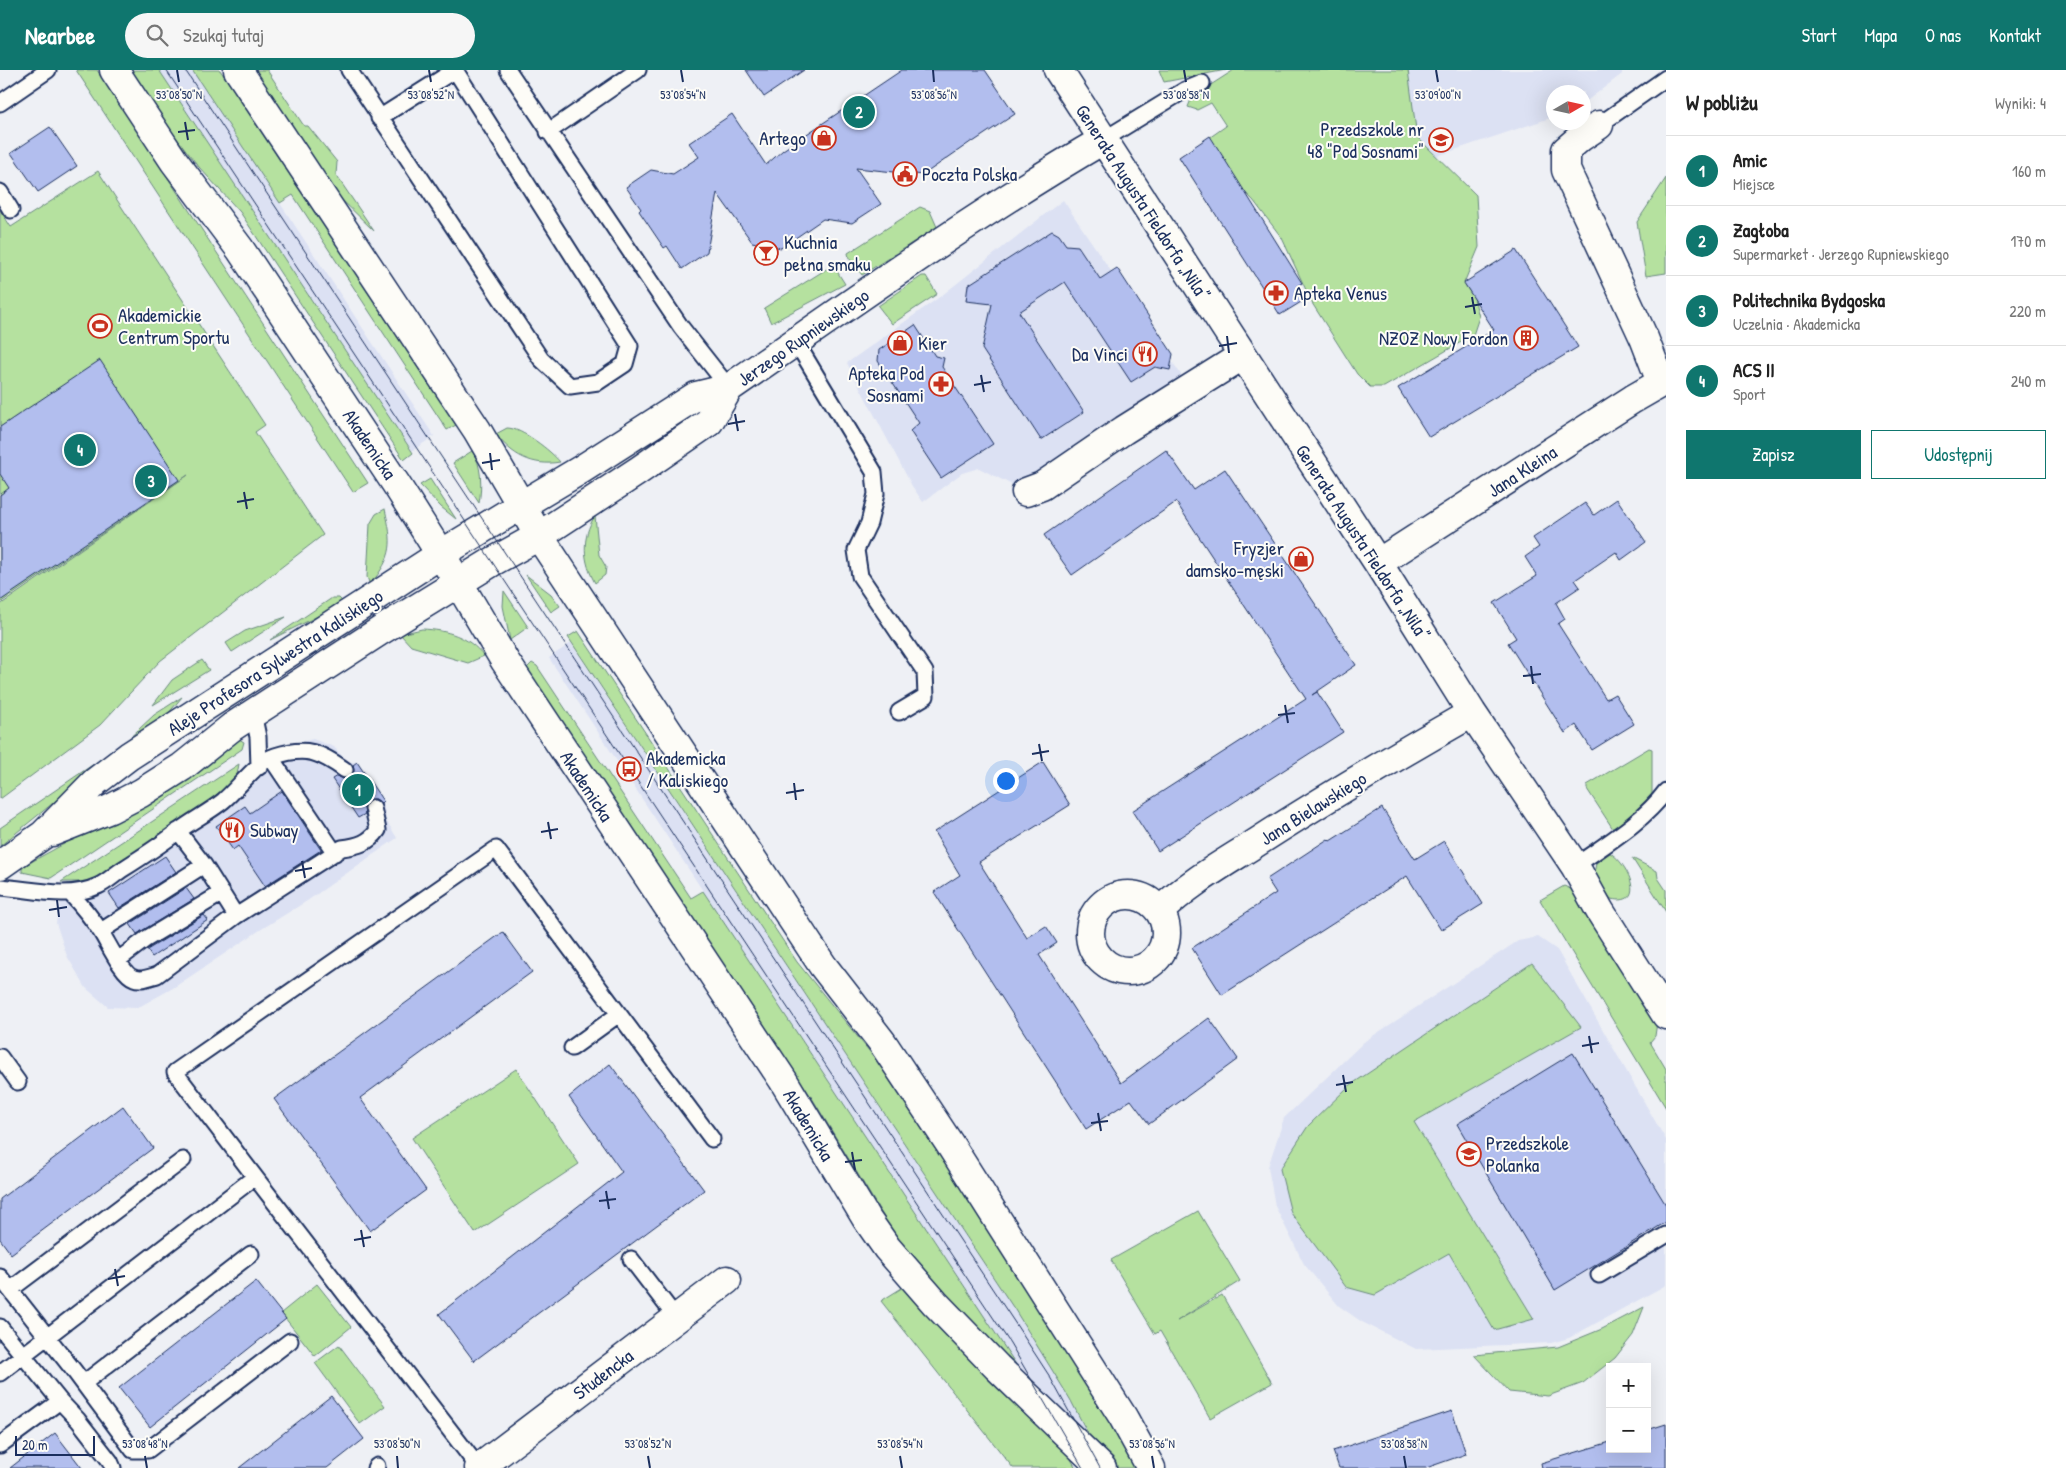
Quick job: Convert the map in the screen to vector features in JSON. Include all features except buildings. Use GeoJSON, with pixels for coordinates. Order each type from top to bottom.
{"type":"FeatureCollection","features":[{"type":"Feature","properties":{"kind":"street","name":"Akademicka"},"geometry":{"type":"LineString","coordinates":[[114,70],[174,162],[240,249],[441,554],[506,661],[782,1080],[846,1186],[887,1248],[973,1343],[1102,1468]]}},
{"type":"Feature","properties":{"kind":"street"},"geometry":{"type":"LineString","coordinates":[[238,70],[477,430],[539,536],[823,966],[882,1042],[949,1143],[1118,1409],[1151,1468]]}},
{"type":"Feature","properties":{"kind":"street","name":"Generała Augusta Fieldorfa „Nila”"},"geometry":{"type":"LineString","coordinates":[[1058,70],[1378,564],[1472,714],[1575,866],[1600,911],[1666,1015]]}},
{"type":"Feature","properties":{"kind":"street"},"geometry":{"type":"LineString","coordinates":[[1599,125],[1581,136],[1566,150],[1566,170],[1663,381]]}},
{"type":"Feature","properties":{"kind":"street","name":"Jerzego Rupniewskiego"},"geometry":{"type":"LineString","coordinates":[[520,506],[696,396],[729,388],[917,258],[1051,170],[1103,140]]}},
{"type":"Feature","properties":{"kind":"street"},"geometry":{"type":"LineString","coordinates":[[1026,492],[1042,486],[1124,430],[1242,356]]}},
{"type":"Feature","properties":{"kind":"street","name":"Jana Kleina"},"geometry":{"type":"LineString","coordinates":[[1378,564],[1663,381]]}},
{"type":"Feature","properties":{"kind":"street","name":"Jerzego Rupniewskiego"},"geometry":{"type":"LineString","coordinates":[[458,582],[539,536],[709,422],[729,388]]}},
{"type":"Feature","properties":{"kind":"street","name":"Aleje Profesora Sylwestra Kaliskiego"},"geometry":{"type":"LineString","coordinates":[[0,864],[43,835],[95,782],[129,756],[441,554],[520,506]]}},
{"type":"Feature","properties":{"kind":"street","name":"Aleje Profesora Sylwestra Kaliskiego"},"geometry":{"type":"LineString","coordinates":[[43,835],[110,809],[141,793],[182,767],[232,727],[458,582]]}},
{"type":"Feature","properties":{"kind":"street","name":"Jana Bielawskiego"},"geometry":{"type":"LineString","coordinates":[[1160,911],[1177,894],[1209,872],[1307,810],[1472,714]]}},
{"type":"Feature","properties":{"kind":"street","name":"Studencka"},"geometry":{"type":"LineString","coordinates":[[479,1468],[727,1280]]}},
{"type":"Feature","properties":{"kind":"lane"},"geometry":{"type":"LineString","coordinates":[[0,103],[48,70]]}},
{"type":"Feature","properties":{"kind":"lane"},"geometry":{"type":"LineString","coordinates":[[349,70],[379,118],[541,359],[570,386],[598,382],[625,364],[630,346],[455,70],[379,118]]}},
{"type":"Feature","properties":{"kind":"lane"},"geometry":{"type":"LineString","coordinates":[[508,70],[681,327],[729,388]]}},
{"type":"Feature","properties":{"kind":"lane"},"geometry":{"type":"LineString","coordinates":[[548,132],[638,70]]}},
{"type":"Feature","properties":{"kind":"lane"},"geometry":{"type":"LineString","coordinates":[[1599,125],[1666,78]]}},
{"type":"Feature","properties":{"kind":"lane"},"geometry":{"type":"LineString","coordinates":[[1103,140],[1185,90],[1202,83]]}},
{"type":"Feature","properties":{"kind":"lane"},"geometry":{"type":"LineString","coordinates":[[0,192],[11,210]]}},
{"type":"Feature","properties":{"kind":"lane"},"geometry":{"type":"LineString","coordinates":[[796,342],[874,472],[876,494],[869,524],[856,550],[860,576],[925,672],[926,696],[899,712]]}},
{"type":"Feature","properties":{"kind":"lane"},"geometry":{"type":"LineString","coordinates":[[254,713],[265,762],[335,853]]}},
{"type":"Feature","properties":{"kind":"lane"},"geometry":{"type":"LineString","coordinates":[[0,887],[50,893],[70,893],[97,886],[156,849],[178,831],[225,800],[265,762],[287,753],[314,752],[324,756],[345,770]]}},
{"type":"Feature","properties":{"kind":"lane"},"geometry":{"type":"LineString","coordinates":[[1575,866],[1630,827],[1654,807],[1666,791]]}},
{"type":"Feature","properties":{"kind":"lane"},"geometry":{"type":"LineString","coordinates":[[70,893],[83,906],[101,931],[124,970],[134,978],[146,979],[157,975],[236,916],[342,848],[359,846],[372,839],[378,830],[373,808]]}},
{"type":"Feature","properties":{"kind":"lane"},"geometry":{"type":"LineString","coordinates":[[178,831],[204,865],[236,916]]}},
{"type":"Feature","properties":{"kind":"lane"},"geometry":{"type":"LineString","coordinates":[[479,1468],[175,1072],[496,848],[712,1139]]}},
{"type":"Feature","properties":{"kind":"lane"},"geometry":{"type":"LineString","coordinates":[[101,931],[204,865]]}},
{"type":"Feature","properties":{"kind":"lane"},"geometry":{"type":"LineString","coordinates":[[118,960],[146,939],[222,892]]}},
{"type":"Feature","properties":{"kind":"lane"},"geometry":{"type":"LineString","coordinates":[[572,1048],[619,1014]]}},
{"type":"Feature","properties":{"kind":"lane"},"geometry":{"type":"LineString","coordinates":[[0,1057],[18,1082]]}},
{"type":"Feature","properties":{"kind":"lane"},"geometry":{"type":"LineString","coordinates":[[10,1290],[183,1160]]}},
{"type":"Feature","properties":{"kind":"lane"},"geometry":{"type":"LineString","coordinates":[[0,1373],[255,1177]]}},
{"type":"Feature","properties":{"kind":"lane"},"geometry":{"type":"LineString","coordinates":[[1599,1275],[1666,1235]]}},
{"type":"Feature","properties":{"kind":"lane"},"geometry":{"type":"LineString","coordinates":[[84,1383],[251,1254]]}},
{"type":"Feature","properties":{"kind":"lane"},"geometry":{"type":"LineString","coordinates":[[631,1259],[677,1319]]}},
{"type":"Feature","properties":{"kind":"lane"},"geometry":{"type":"LineString","coordinates":[[0,1277],[48,1336],[133,1450],[148,1450],[290,1340]]}},
{"type":"Feature","properties":{"kind":"lane"},"geometry":{"type":"LineString","coordinates":[[0,1327],[83,1427],[110,1461],[113,1468]]}},
{"type":"Feature","properties":{"kind":"lane"},"geometry":{"type":"LineString","coordinates":[[0,1445],[60,1401]]}},
{"type":"Feature","properties":{"kind":"shaded area"},"geometry":{"type":"Polygon","coordinates":[[[159,70],[192,70],[434,436],[412,451],[159,70]]]}},
{"type":"Feature","properties":{"kind":"shaded area","name":"Przedszkole nr 48 \"Pod Sosnami\""},"geometry":{"type":"Polygon","coordinates":[[[1353,70],[1622,70],[1622,74],[1591,98],[1591,85],[1546,85],[1546,119],[1413,164],[1353,70]]]}},
{"type":"Feature","properties":{"kind":"shaded area"},"geometry":{"type":"Polygon","coordinates":[[[1063,200],[1190,388],[1026,492],[979,468],[962,473],[923,502],[912,486],[847,363],[941,296],[1063,200]]]}},
{"type":"Feature","properties":{"kind":"shaded area"},"geometry":{"type":"Polygon","coordinates":[[[571,643],[1015,1310],[1070,1399],[1095,1447],[1027,1381],[549,658],[571,643]]]}},
{"type":"Feature","properties":{"kind":"shaded area"},"geometry":{"type":"Polygon","coordinates":[[[313,739],[334,747],[347,762],[357,762],[383,801],[386,820],[397,838],[307,901],[173,988],[137,1008],[108,1007],[86,988],[67,956],[56,923],[60,903],[70,893],[97,886],[293,744],[313,739]]]}},
{"type":"Feature","properties":{"kind":"shaded area","name":"Przedszkole Polanka"},"geometry":{"type":"Polygon","coordinates":[[[1538,937],[1557,950],[1666,1140],[1666,1285],[1569,1338],[1551,1343],[1416,1349],[1362,1322],[1339,1306],[1304,1264],[1275,1206],[1268,1167],[1284,1118],[1365,1041],[1518,941],[1538,937]]]}},
{"type":"Feature","properties":{"kind":"green space"},"geometry":{"type":"Polygon","coordinates":[[[76,70],[97,70],[368,483],[353,492],[76,70]]]}},
{"type":"Feature","properties":{"kind":"green space"},"geometry":{"type":"Polygon","coordinates":[[[131,70],[159,70],[413,453],[404,460],[240,212],[199,167],[172,132],[131,70]]]}},
{"type":"Feature","properties":{"kind":"green space"},"geometry":{"type":"Polygon","coordinates":[[[192,70],[220,70],[456,425],[447,430],[293,195],[280,203],[192,70]]]}},
{"type":"Feature","properties":{"kind":"green space"},"geometry":{"type":"Polygon","coordinates":[[[255,70],[267,70],[304,126],[308,126],[337,162],[336,175],[374,231],[338,196],[255,70]]]}},
{"type":"Feature","properties":{"kind":"green space"},"geometry":{"type":"Polygon","coordinates":[[[1159,70],[1226,70],[1164,82],[1159,70]]]}},
{"type":"Feature","properties":{"kind":"green space"},"geometry":{"type":"Polygon","coordinates":[[[1234,70],[1408,70],[1417,137],[1476,195],[1479,247],[1464,283],[1474,298],[1479,317],[1473,335],[1384,387],[1370,387],[1357,374],[1312,303],[1282,238],[1253,200],[1231,179],[1209,138],[1226,126],[1211,103],[1197,110],[1188,107],[1192,97],[1234,70]]]}},
{"type":"Feature","properties":{"kind":"green space"},"geometry":{"type":"Polygon","coordinates":[[[98,171],[265,425],[255,432],[323,535],[160,661],[100,725],[0,799],[0,605],[188,475],[0,603],[0,210],[11,227],[98,171]]]}},
{"type":"Feature","properties":{"kind":"green space"},"geometry":{"type":"Polygon","coordinates":[[[1666,178],[1666,273],[1646,276],[1637,222],[1666,178]]]}},
{"type":"Feature","properties":{"kind":"green space"},"geometry":{"type":"Polygon","coordinates":[[[920,207],[930,211],[937,227],[862,275],[849,258],[848,253],[920,207]]]}},
{"type":"Feature","properties":{"kind":"green space"},"geometry":{"type":"Polygon","coordinates":[[[833,265],[845,284],[771,323],[764,308],[833,265]]]}},
{"type":"Feature","properties":{"kind":"green space"},"geometry":{"type":"Polygon","coordinates":[[[922,276],[926,276],[937,294],[892,324],[878,306],[922,276]]]}},
{"type":"Feature","properties":{"kind":"green space"},"geometry":{"type":"Polygon","coordinates":[[[507,428],[528,436],[543,446],[560,462],[541,463],[524,458],[516,453],[496,434],[507,428]]]}},
{"type":"Feature","properties":{"kind":"green space"},"geometry":{"type":"Polygon","coordinates":[[[472,451],[478,462],[480,476],[481,490],[479,503],[453,463],[472,451]]]}},
{"type":"Feature","properties":{"kind":"green space"},"geometry":{"type":"Polygon","coordinates":[[[430,479],[456,519],[441,507],[420,485],[430,479]]]}},
{"type":"Feature","properties":{"kind":"green space"},"geometry":{"type":"Polygon","coordinates":[[[385,509],[390,541],[389,549],[384,565],[370,585],[367,577],[370,524],[376,514],[385,509]]]}},
{"type":"Feature","properties":{"kind":"green space"},"geometry":{"type":"Polygon","coordinates":[[[595,516],[599,555],[606,567],[605,575],[595,583],[588,566],[585,550],[587,533],[595,516]]]}},
{"type":"Feature","properties":{"kind":"green space"},"geometry":{"type":"Polygon","coordinates":[[[526,575],[551,594],[560,606],[551,612],[526,575]]]}},
{"type":"Feature","properties":{"kind":"green space"},"geometry":{"type":"Polygon","coordinates":[[[504,591],[528,627],[510,640],[503,606],[504,591]]]}},
{"type":"Feature","properties":{"kind":"green space"},"geometry":{"type":"Polygon","coordinates":[[[332,598],[339,598],[344,603],[270,640],[332,598]]]}},
{"type":"Feature","properties":{"kind":"green space"},"geometry":{"type":"Polygon","coordinates":[[[286,617],[232,652],[226,643],[245,631],[286,617]]]}},
{"type":"Feature","properties":{"kind":"green space"},"geometry":{"type":"Polygon","coordinates":[[[422,629],[456,635],[471,643],[484,656],[468,663],[411,646],[400,634],[422,629]]]}},
{"type":"Feature","properties":{"kind":"green space"},"geometry":{"type":"Polygon","coordinates":[[[578,631],[797,962],[874,1057],[1037,1302],[1140,1468],[1114,1468],[1095,1447],[1070,1399],[1015,1310],[568,637],[578,631]]]}},
{"type":"Feature","properties":{"kind":"green space"},"geometry":{"type":"Polygon","coordinates":[[[202,660],[209,670],[153,705],[172,680],[202,660]]]}},
{"type":"Feature","properties":{"kind":"green space"},"geometry":{"type":"Polygon","coordinates":[[[532,663],[537,666],[691,898],[703,891],[1027,1381],[986,1342],[900,1244],[812,1098],[527,668],[532,663]]]}},
{"type":"Feature","properties":{"kind":"green space"},"geometry":{"type":"Polygon","coordinates":[[[182,697],[158,726],[79,782],[0,846],[0,828],[123,744],[154,715],[182,697]]]}},
{"type":"Feature","properties":{"kind":"green space"},"geometry":{"type":"Polygon","coordinates":[[[239,739],[244,742],[242,749],[51,878],[22,872],[22,867],[166,788],[239,739]]]}},
{"type":"Feature","properties":{"kind":"green space"},"geometry":{"type":"Polygon","coordinates":[[[1649,748],[1652,749],[1652,796],[1637,814],[1615,832],[1587,789],[1587,785],[1649,748]]]}},
{"type":"Feature","properties":{"kind":"green space"},"geometry":{"type":"Polygon","coordinates":[[[239,764],[237,775],[219,796],[93,882],[61,882],[239,764]]]}},
{"type":"Feature","properties":{"kind":"green space"},"geometry":{"type":"Polygon","coordinates":[[[1610,853],[1623,866],[1631,883],[1632,891],[1629,897],[1622,900],[1611,899],[1594,875],[1596,863],[1610,853]]]}},
{"type":"Feature","properties":{"kind":"green space"},"geometry":{"type":"Polygon","coordinates":[[[1632,858],[1657,871],[1658,878],[1666,890],[1666,912],[1632,858]]]}},
{"type":"Feature","properties":{"kind":"green space"},"geometry":{"type":"Polygon","coordinates":[[[1564,886],[1573,890],[1657,1022],[1655,1036],[1650,1042],[1666,1069],[1666,1108],[1540,900],[1564,886]]]}},
{"type":"Feature","properties":{"kind":"green space"},"geometry":{"type":"Polygon","coordinates":[[[1532,963],[1581,1027],[1414,1122],[1534,1319],[1494,1330],[1449,1253],[1375,1295],[1346,1287],[1291,1213],[1280,1169],[1308,1126],[1349,1086],[1532,963]]]}},
{"type":"Feature","properties":{"kind":"green space"},"geometry":{"type":"Polygon","coordinates":[[[516,1069],[579,1164],[475,1233],[412,1138],[516,1069]]]}},
{"type":"Feature","properties":{"kind":"green space"},"geometry":{"type":"Polygon","coordinates":[[[1198,1211],[1240,1281],[1177,1321],[1222,1295],[1272,1383],[1210,1418],[1160,1331],[1155,1334],[1111,1260],[1198,1211]]]}},
{"type":"Feature","properties":{"kind":"green space"},"geometry":{"type":"Polygon","coordinates":[[[317,1284],[351,1327],[315,1356],[281,1313],[317,1284]]]}},
{"type":"Feature","properties":{"kind":"green space"},"geometry":{"type":"Polygon","coordinates":[[[905,1286],[1064,1447],[1076,1468],[1013,1468],[881,1301],[905,1286]]]}},
{"type":"Feature","properties":{"kind":"green space"},"geometry":{"type":"Polygon","coordinates":[[[1644,1307],[1633,1335],[1615,1358],[1606,1363],[1606,1365],[1583,1383],[1548,1396],[1509,1392],[1474,1355],[1558,1347],[1602,1329],[1644,1307]]]}},
{"type":"Feature","properties":{"kind":"green space"},"geometry":{"type":"Polygon","coordinates":[[[339,1345],[385,1406],[360,1424],[315,1363],[339,1345]]]}},
{"type":"Feature","properties":{"kind":"tram line"},"geometry":{"type":"LineString","coordinates":[[166,70],[1010,1343],[1083,1468]]}},
{"type":"Feature","properties":{"kind":"tram line"},"geometry":{"type":"LineString","coordinates":[[185,70],[1015,1323],[1050,1377],[1100,1468]]}},
{"type":"Feature","properties":{"kind":"place","name":"Zagłoba"},"geometry":{"type":"Point","coordinates":[859,112]}},
{"type":"Feature","properties":{"kind":"place","name":"Artego"},"geometry":{"type":"Point","coordinates":[824,138]}},
{"type":"Feature","properties":{"kind":"place","name":"Przedszkole nr 48 \"Pod Sosnami\""},"geometry":{"type":"Point","coordinates":[1441,140]}},
{"type":"Feature","properties":{"kind":"place","name":"Poczta Polska"},"geometry":{"type":"Point","coordinates":[905,174]}},
{"type":"Feature","properties":{"kind":"place","name":"Kuchnia pełna smaku"},"geometry":{"type":"Point","coordinates":[766,253]}},
{"type":"Feature","properties":{"kind":"place","name":"Apteka Venus"},"geometry":{"type":"Point","coordinates":[1276,293]}},
{"type":"Feature","properties":{"kind":"place","name":"Akademickie Centrum Sportu"},"geometry":{"type":"Point","coordinates":[100,326]}},
{"type":"Feature","properties":{"kind":"place","name":"NZOZ Nowy Fordon"},"geometry":{"type":"Point","coordinates":[1526,338]}},
{"type":"Feature","properties":{"kind":"place","name":"Kier"},"geometry":{"type":"Point","coordinates":[900,343]}},
{"type":"Feature","properties":{"kind":"place","name":"Da Vinci"},"geometry":{"type":"Point","coordinates":[1145,354]}},
{"type":"Feature","properties":{"kind":"place","name":"Apteka Pod Sosnami"},"geometry":{"type":"Point","coordinates":[941,384]}},
{"type":"Feature","properties":{"kind":"place","name":"ACS II"},"geometry":{"type":"Point","coordinates":[80,450]}},
{"type":"Feature","properties":{"kind":"place","name":"Politechnika Bydgoska"},"geometry":{"type":"Point","coordinates":[151,481]}},
{"type":"Feature","properties":{"kind":"place","name":"Fryzjer damsko-męski"},"geometry":{"type":"Point","coordinates":[1301,559]}},
{"type":"Feature","properties":{"kind":"place","name":"Akademicka / Kaliskiego"},"geometry":{"type":"Point","coordinates":[629,769]}},
{"type":"Feature","properties":{"kind":"place","name":"Amic"},"geometry":{"type":"Point","coordinates":[358,790]}},
{"type":"Feature","properties":{"kind":"place","name":"Subway"},"geometry":{"type":"Point","coordinates":[232,830]}},
{"type":"Feature","properties":{"kind":"place","name":"Przedszkole Polanka"},"geometry":{"type":"Point","coordinates":[1469,1154]}}]}
